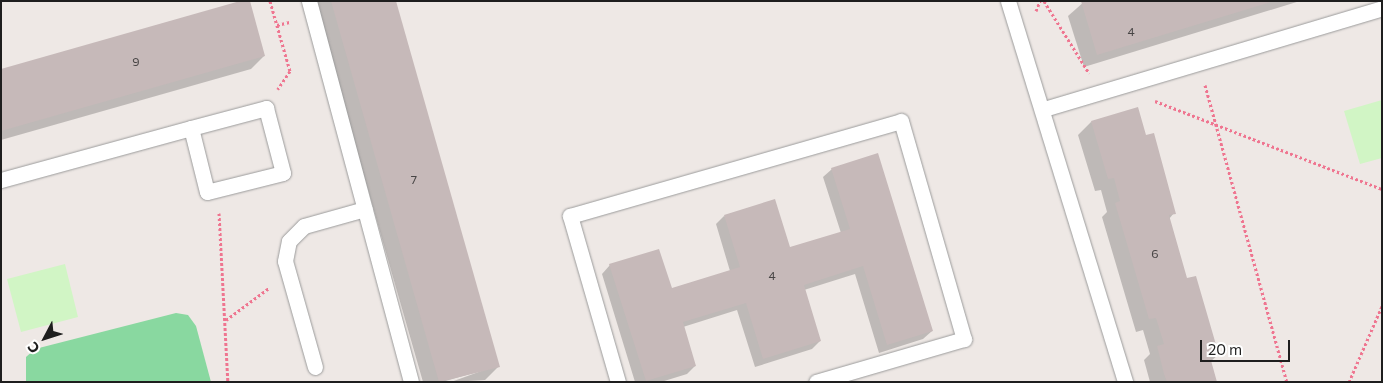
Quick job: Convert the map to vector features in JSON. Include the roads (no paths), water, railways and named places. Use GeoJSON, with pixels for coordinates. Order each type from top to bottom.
{"type":"FeatureCollection","features":[{"type":"Feature","properties":{"kind":"lane"},"geometry":{"type":"LineString","coordinates":[[309,1],[411,382]]}},
{"type":"Feature","properties":{"kind":"lane"},"geometry":{"type":"LineString","coordinates":[[1008,1],[1044,109],[1125,382]]}},
{"type":"Feature","properties":{"kind":"lane"},"geometry":{"type":"LineString","coordinates":[[1044,109],[1382,8]]}},
{"type":"Feature","properties":{"kind":"lane"},"geometry":{"type":"LineString","coordinates":[[1,180],[191,128],[266,108],[283,173],[207,192],[191,128]]}},
{"type":"Feature","properties":{"kind":"lane"},"geometry":{"type":"LineString","coordinates":[[618,382],[570,216],[900,121],[964,339],[816,382]]}},
{"type":"Feature","properties":{"kind":"lane"},"geometry":{"type":"LineString","coordinates":[[315,367],[285,261],[289,241],[304,226],[365,209]]}}]}
